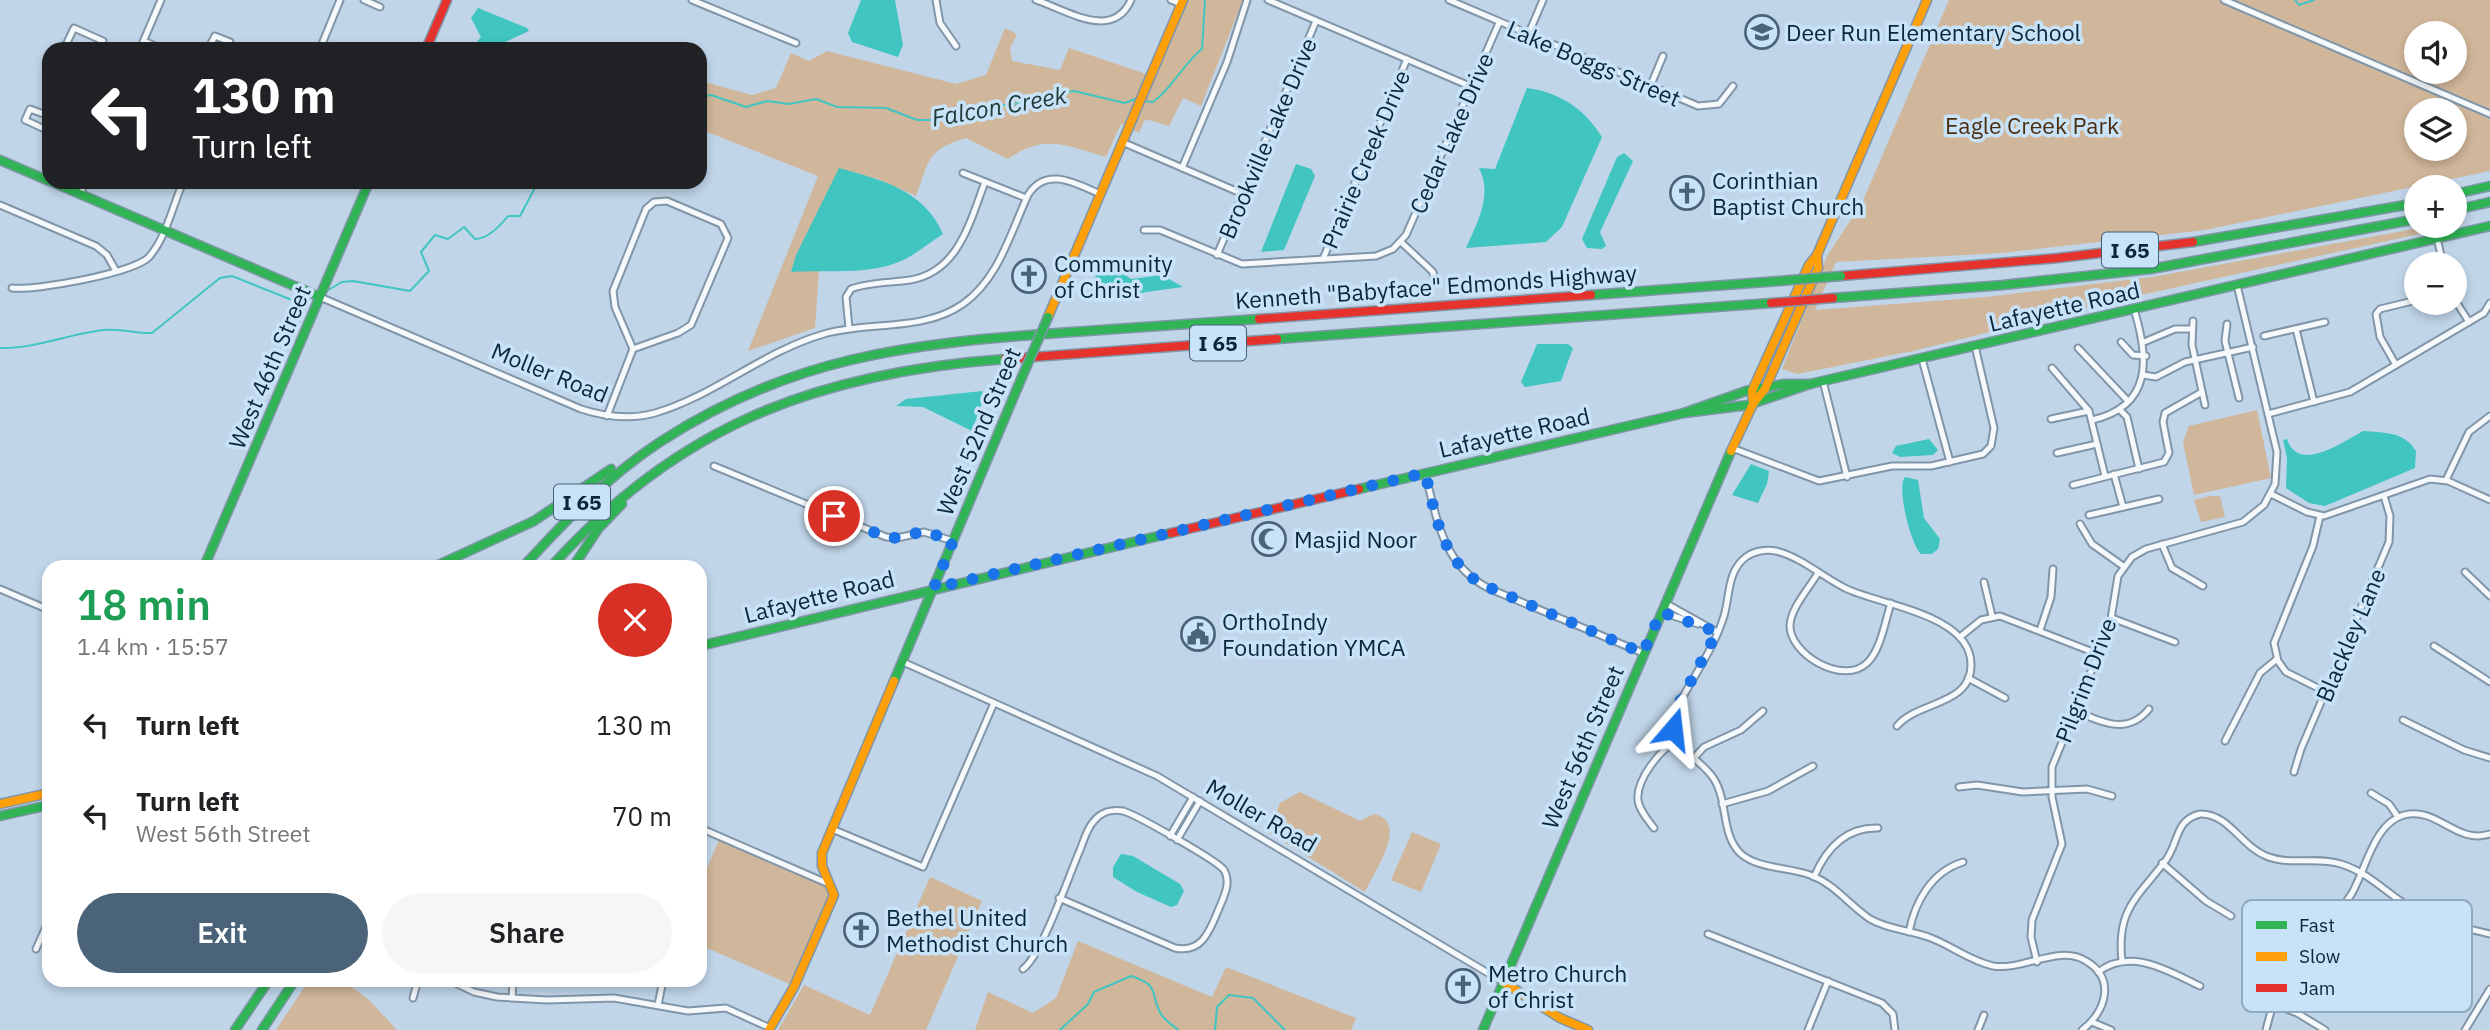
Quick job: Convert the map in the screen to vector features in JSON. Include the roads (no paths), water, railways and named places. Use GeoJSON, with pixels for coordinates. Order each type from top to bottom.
{"type":"FeatureCollection","features":[{"type":"Feature","properties":{"kind":"main road"},"geometry":{"type":"LineString","coordinates":[[429,42],[447,0]]}},
{"type":"Feature","properties":{"kind":"main road","name":"West 56th Street"},"geometry":{"type":"LineString","coordinates":[[1753,404],[1752,391],[1809,265],[1817,254],[1927,0]]}},
{"type":"Feature","properties":{"kind":"main road","name":"West 52nd Street"},"geometry":{"type":"LineString","coordinates":[[833,886],[821,859],[832,829],[1182,2]]}},
{"type":"Feature","properties":{"kind":"main road","name":"Moller Road"},"geometry":{"type":"LineString","coordinates":[[0,160],[42,178]]}},
{"type":"Feature","properties":{"kind":"main road"},"geometry":{"type":"LineString","coordinates":[[2467,191],[2490,186]]}},
{"type":"Feature","properties":{"kind":"main road","name":"Moller Road"},"geometry":{"type":"LineString","coordinates":[[68,189],[320,296]]}},
{"type":"Feature","properties":{"kind":"main road","name":"West 46th Street"},"geometry":{"type":"LineString","coordinates":[[207,560],[366,189]]}},
{"type":"Feature","properties":{"kind":"main road"},"geometry":{"type":"LineString","coordinates":[[2467,207],[2490,202]]}},
{"type":"Feature","properties":{"kind":"main road","name":"Kenneth \"Babyface\" Edmonds Highway"},"geometry":{"type":"LineString","coordinates":[[529,560],[580,504],[651,446],[715,407],[781,378],[853,357],[909,346],[2049,260],[2212,242],[2404,205]]}},
{"type":"Feature","properties":{"kind":"main road","name":"Kenneth \"Babyface\" Edmonds Highway"},"geometry":{"type":"LineString","coordinates":[[558,560],[602,513],[682,454],[717,433],[779,404],[841,383],[908,369],[2003,285],[2151,269],[2404,221]]}},
{"type":"Feature","properties":{"kind":"main road","name":"Lafayette Road"},"geometry":{"type":"LineString","coordinates":[[2467,231],[2490,226]]}},
{"type":"Feature","properties":{"kind":"main road","name":"Lafayette Road"},"geometry":{"type":"LineString","coordinates":[[1684,413],[1699,415],[1753,404],[1801,390],[1810,384],[2437,238]]}},
{"type":"Feature","properties":{"kind":"main road","name":"West 56th Street"},"geometry":{"type":"LineString","coordinates":[[1483,1030],[1732,448],[1753,404],[1765,388],[1818,268],[1817,254]]}},
{"type":"Feature","properties":{"kind":"main road","name":"Lafayette Road"},"geometry":{"type":"LineString","coordinates":[[707,644],[934,588],[1684,413],[1698,405],[1752,391],[1800,381],[1810,384]]}},
{"type":"Feature","properties":{"kind":"main road"},"geometry":{"type":"LineString","coordinates":[[449,560],[538,519],[651,446]]}},
{"type":"Feature","properties":{"kind":"main road"},"geometry":{"type":"LineString","coordinates":[[578,560],[615,510],[682,454]]}},
{"type":"Feature","properties":{"kind":"main road"},"geometry":{"type":"LineString","coordinates":[[0,804],[42,795]]}},
{"type":"Feature","properties":{"kind":"main road"},"geometry":{"type":"LineString","coordinates":[[0,816],[42,807]]}},
{"type":"Feature","properties":{"kind":"main road"},"geometry":{"type":"LineString","coordinates":[[769,1029],[801,972],[834,895],[833,886]]}},
{"type":"Feature","properties":{"kind":"main road","name":"Moller Road"},"geometry":{"type":"LineString","coordinates":[[1503,982],[1560,1018],[1588,1030]]}},
{"type":"Feature","properties":{"kind":"main road"},"geometry":{"type":"LineString","coordinates":[[234,1030],[259,987]]}},
{"type":"Feature","properties":{"kind":"main road"},"geometry":{"type":"LineString","coordinates":[[234,1030],[265,987]]}},
{"type":"Feature","properties":{"kind":"main road"},"geometry":{"type":"LineString","coordinates":[[262,1030],[291,987]]}},
{"type":"Feature","properties":{"kind":"street"},"geometry":{"type":"LineString","coordinates":[[144,41],[161,0]]}},
{"type":"Feature","properties":{"kind":"street"},"geometry":{"type":"LineString","coordinates":[[323,42],[340,0]]}},
{"type":"Feature","properties":{"kind":"street"},"geometry":{"type":"LineString","coordinates":[[364,0],[380,7]]}},
{"type":"Feature","properties":{"kind":"street"},"geometry":{"type":"LineString","coordinates":[[692,0],[796,43]]}},
{"type":"Feature","properties":{"kind":"street"},"geometry":{"type":"LineString","coordinates":[[936,0],[940,23],[956,46]]}},
{"type":"Feature","properties":{"kind":"street"},"geometry":{"type":"LineString","coordinates":[[1037,0],[1107,22],[1120,17],[1131,0]]}},
{"type":"Feature","properties":{"kind":"street"},"geometry":{"type":"LineString","coordinates":[[1171,0],[1182,2]]}},
{"type":"Feature","properties":{"kind":"street"},"geometry":{"type":"LineString","coordinates":[[1182,168],[1227,62],[1247,0]]}},
{"type":"Feature","properties":{"kind":"street"},"geometry":{"type":"LineString","coordinates":[[1268,0],[1472,87]]}},
{"type":"Feature","properties":{"kind":"street","name":"Lake Boggs Street"},"geometry":{"type":"LineString","coordinates":[[1449,0],[1650,87],[1707,107],[1721,102],[1733,86]]}},
{"type":"Feature","properties":{"kind":"street"},"geometry":{"type":"LineString","coordinates":[[1528,35],[1543,0]]}},
{"type":"Feature","properties":{"kind":"street"},"geometry":{"type":"LineString","coordinates":[[2224,0],[2490,114]]}},
{"type":"Feature","properties":{"kind":"street","name":"Brookville Lake Drive"},"geometry":{"type":"LineString","coordinates":[[1217,255],[1316,21]]}},
{"type":"Feature","properties":{"kind":"street","name":"Cedar Lake Drive"},"geometry":{"type":"LineString","coordinates":[[1401,242],[1499,23]]}},
{"type":"Feature","properties":{"kind":"street"},"geometry":{"type":"LineString","coordinates":[[67,42],[74,28],[103,42]]}},
{"type":"Feature","properties":{"kind":"street"},"geometry":{"type":"LineString","coordinates":[[212,42],[215,36],[230,42]]}},
{"type":"Feature","properties":{"kind":"street"},"geometry":{"type":"LineString","coordinates":[[1650,87],[1663,56]]}},
{"type":"Feature","properties":{"kind":"street","name":"Prairie Creek Drive"},"geometry":{"type":"LineString","coordinates":[[1323,259],[1407,59]]}},
{"type":"Feature","properties":{"kind":"street"},"geometry":{"type":"LineString","coordinates":[[42,113],[30,109],[25,119],[42,128]]}},
{"type":"Feature","properties":{"kind":"street"},"geometry":{"type":"LineString","coordinates":[[1122,142],[1243,194]]}},
{"type":"Feature","properties":{"kind":"street"},"geometry":{"type":"LineString","coordinates":[[963,173],[1026,198]]}},
{"type":"Feature","properties":{"kind":"street","name":"Moller Road"},"geometry":{"type":"LineString","coordinates":[[320,296],[576,407],[607,416],[635,416],[665,409],[806,341],[849,328],[929,319],[964,303],[981,288],[995,268],[1026,198],[1037,184],[1053,178],[1100,194]]}},
{"type":"Feature","properties":{"kind":"street"},"geometry":{"type":"LineString","coordinates":[[849,328],[846,299],[852,288],[922,278],[950,260],[960,246],[985,182]]}},
{"type":"Feature","properties":{"kind":"street"},"geometry":{"type":"LineString","coordinates":[[80,194],[82,189]]}},
{"type":"Feature","properties":{"kind":"street"},"geometry":{"type":"LineString","coordinates":[[12,288],[31,290],[133,267],[146,259],[163,229],[180,189]]}},
{"type":"Feature","properties":{"kind":"street"},"geometry":{"type":"LineString","coordinates":[[607,416],[634,349],[614,304],[615,281],[650,205],[664,200],[723,225],[728,233],[727,243],[691,325],[678,333],[634,349]]}},
{"type":"Feature","properties":{"kind":"street"},"geometry":{"type":"LineString","coordinates":[[0,205],[96,246],[107,255],[116,271]]}},
{"type":"Feature","properties":{"kind":"street"},"geometry":{"type":"LineString","coordinates":[[1144,230],[1160,230],[1247,265],[1376,256],[1390,251],[1401,242],[1433,272],[1434,278]]}},
{"type":"Feature","properties":{"kind":"street"},"geometry":{"type":"LineString","coordinates":[[2437,238],[2441,252]]}},
{"type":"Feature","properties":{"kind":"street"},"geometry":{"type":"LineString","coordinates":[[2080,524],[2094,546],[2123,566],[2138,552],[2241,523],[2258,511],[2271,494],[2278,466],[2253,346],[2237,285]]}},
{"type":"Feature","properties":{"kind":"street"},"geometry":{"type":"LineString","coordinates":[[2268,414],[2350,392],[2485,312],[2490,303]]}},
{"type":"Feature","properties":{"kind":"street"},"geometry":{"type":"LineString","coordinates":[[2396,365],[2379,335],[2377,312],[2404,304]]}},
{"type":"Feature","properties":{"kind":"street"},"geometry":{"type":"LineString","coordinates":[[2092,420],[2119,409],[2143,375],[2146,356],[2144,342],[2133,309]]}},
{"type":"Feature","properties":{"kind":"street"},"geometry":{"type":"LineString","coordinates":[[2465,315],[2469,322]]}},
{"type":"Feature","properties":{"kind":"street"},"geometry":{"type":"LineString","coordinates":[[2193,321],[2195,360],[2205,405]]}},
{"type":"Feature","properties":{"kind":"street"},"geometry":{"type":"LineString","coordinates":[[2264,336],[2325,321]]}},
{"type":"Feature","properties":{"kind":"street"},"geometry":{"type":"LineString","coordinates":[[2227,324],[2228,352],[2239,398]]}},
{"type":"Feature","properties":{"kind":"street"},"geometry":{"type":"LineString","coordinates":[[2144,342],[2175,329],[2192,329]]}},
{"type":"Feature","properties":{"kind":"street"},"geometry":{"type":"LineString","coordinates":[[2296,329],[2314,402]]}},
{"type":"Feature","properties":{"kind":"street"},"geometry":{"type":"LineString","coordinates":[[2121,342],[2133,355],[2146,356]]}},
{"type":"Feature","properties":{"kind":"street"},"geometry":{"type":"LineString","coordinates":[[1732,448],[1809,479],[1827,480],[1892,466],[1931,466],[1983,454],[1991,446],[1995,435],[1975,346]]}},
{"type":"Feature","properties":{"kind":"street"},"geometry":{"type":"LineString","coordinates":[[2143,375],[2156,377],[2195,360],[2253,346]]}},
{"type":"Feature","properties":{"kind":"street"},"geometry":{"type":"LineString","coordinates":[[2078,348],[2127,400]]}},
{"type":"Feature","properties":{"kind":"street"},"geometry":{"type":"LineString","coordinates":[[1922,359],[1950,462]]}},
{"type":"Feature","properties":{"kind":"street"},"geometry":{"type":"LineString","coordinates":[[2052,368],[2089,411],[2105,476]]}},
{"type":"Feature","properties":{"kind":"street"},"geometry":{"type":"LineString","coordinates":[[1823,381],[1847,477]]}},
{"type":"Feature","properties":{"kind":"street"},"geometry":{"type":"LineString","coordinates":[[2073,485],[2139,469],[2167,459],[2169,450],[2163,422],[2165,413],[2202,392]]}},
{"type":"Feature","properties":{"kind":"street"},"geometry":{"type":"LineString","coordinates":[[2119,409],[2127,417],[2139,469]]}},
{"type":"Feature","properties":{"kind":"street"},"geometry":{"type":"LineString","coordinates":[[2051,419],[2089,411]]}},
{"type":"Feature","properties":{"kind":"street"},"geometry":{"type":"LineString","coordinates":[[2446,480],[2469,432],[2490,416]]}},
{"type":"Feature","properties":{"kind":"street"},"geometry":{"type":"LineString","coordinates":[[2057,453],[2097,444]]}},
{"type":"Feature","properties":{"kind":"street"},"geometry":{"type":"LineString","coordinates":[[714,466],[886,537],[897,538],[924,531],[953,541]]}},
{"type":"Feature","properties":{"kind":"street"},"geometry":{"type":"LineString","coordinates":[[1425,473],[1442,538],[1453,558],[1466,573],[1488,588],[1643,653]]}},
{"type":"Feature","properties":{"kind":"street"},"geometry":{"type":"LineString","coordinates":[[2114,474],[2123,508]]}},
{"type":"Feature","properties":{"kind":"street"},"geometry":{"type":"LineString","coordinates":[[2271,494],[2320,516],[2333,515],[2428,480],[2446,480],[2490,500]]}},
{"type":"Feature","properties":{"kind":"street","name":"Blackley Lane"},"geometry":{"type":"LineString","coordinates":[[2294,772],[2389,542],[2391,523],[2384,496]]}},
{"type":"Feature","properties":{"kind":"street"},"geometry":{"type":"LineString","coordinates":[[2089,516],[2159,499]]}},
{"type":"Feature","properties":{"kind":"street"},"geometry":{"type":"LineString","coordinates":[[2320,516],[2313,547],[2276,635],[2277,659],[2290,675],[2326,692]]}},
{"type":"Feature","properties":{"kind":"street"},"geometry":{"type":"LineString","coordinates":[[2162,544],[2172,568],[2203,586]]}},
{"type":"Feature","properties":{"kind":"street"},"geometry":{"type":"LineString","coordinates":[[1897,726],[1906,718],[1957,694],[1968,678],[1971,658],[1960,637],[1925,616],[1853,592],[1777,551],[1758,551],[1749,555],[1732,575],[1725,612],[1717,632],[1674,713],[1676,741],[1716,782],[1732,841],[1743,856],[1814,877],[1835,889],[1872,919],[1933,938],[1986,964],[2011,967],[2073,956],[2087,961],[2098,972],[2105,997],[2102,1010],[2082,1030]]}},
{"type":"Feature","properties":{"kind":"street","name":"Pilgrim Drive"},"geometry":{"type":"LineString","coordinates":[[2037,962],[2031,937],[2032,920],[2061,849],[2061,832],[2052,791],[2056,755],[2112,618],[2114,589],[2123,566]]}},
{"type":"Feature","properties":{"kind":"street"},"geometry":{"type":"LineString","coordinates":[[2040,631],[2051,597],[2053,569]]}},
{"type":"Feature","properties":{"kind":"street"},"geometry":{"type":"LineString","coordinates":[[2465,572],[2490,596]]}},
{"type":"Feature","properties":{"kind":"street"},"geometry":{"type":"LineString","coordinates":[[1818,573],[1793,615],[1790,630],[1799,647],[1831,670],[1849,672],[1867,663],[1875,650],[1891,603]]}},
{"type":"Feature","properties":{"kind":"street"},"geometry":{"type":"LineString","coordinates":[[1984,582],[1992,616]]}},
{"type":"Feature","properties":{"kind":"street"},"geometry":{"type":"LineString","coordinates":[[0,589],[42,607]]}},
{"type":"Feature","properties":{"kind":"street"},"geometry":{"type":"LineString","coordinates":[[1665,603],[1717,632]]}},
{"type":"Feature","properties":{"kind":"street"},"geometry":{"type":"LineString","coordinates":[[1661,612],[1704,625]]}},
{"type":"Feature","properties":{"kind":"street"},"geometry":{"type":"LineString","coordinates":[[1960,637],[1977,622],[1992,616],[2008,617],[2098,654]]}},
{"type":"Feature","properties":{"kind":"street"},"geometry":{"type":"LineString","coordinates":[[2112,618],[2175,642]]}},
{"type":"Feature","properties":{"kind":"street"},"geometry":{"type":"LineString","coordinates":[[2434,646],[2490,682]]}},
{"type":"Feature","properties":{"kind":"street"},"geometry":{"type":"LineString","coordinates":[[2225,741],[2257,677],[2265,666],[2277,659]]}},
{"type":"Feature","properties":{"kind":"street","name":"Moller Road"},"geometry":{"type":"LineString","coordinates":[[903,662],[1136,766],[1200,801],[1503,982]]}},
{"type":"Feature","properties":{"kind":"street"},"geometry":{"type":"LineString","coordinates":[[1968,678],[2005,698]]}},
{"type":"Feature","properties":{"kind":"street"},"geometry":{"type":"LineString","coordinates":[[832,829],[923,867],[994,703]]}},
{"type":"Feature","properties":{"kind":"street"},"geometry":{"type":"LineString","coordinates":[[2074,710],[2108,724],[2121,725],[2138,720],[2149,709]]}},
{"type":"Feature","properties":{"kind":"street"},"geometry":{"type":"LineString","coordinates":[[1693,759],[1704,747],[1741,730],[1763,710]]}},
{"type":"Feature","properties":{"kind":"street"},"geometry":{"type":"LineString","coordinates":[[2403,720],[2464,750],[2490,758]]}},
{"type":"Feature","properties":{"kind":"street"},"geometry":{"type":"LineString","coordinates":[[1654,828],[1639,806],[1638,791],[1663,750],[1676,741]]}},
{"type":"Feature","properties":{"kind":"street"},"geometry":{"type":"LineString","coordinates":[[1722,804],[1777,787],[1813,766]]}},
{"type":"Feature","properties":{"kind":"street"},"geometry":{"type":"LineString","coordinates":[[1959,787],[1973,784],[2016,792],[2090,789],[2112,796]]}},
{"type":"Feature","properties":{"kind":"street"},"geometry":{"type":"LineString","coordinates":[[2371,793],[2389,804],[2398,817]]}},
{"type":"Feature","properties":{"kind":"street"},"geometry":{"type":"LineString","coordinates":[[1170,836],[1193,797]]}},
{"type":"Feature","properties":{"kind":"street"},"geometry":{"type":"LineString","coordinates":[[1177,840],[1200,801]]}},
{"type":"Feature","properties":{"kind":"street"},"geometry":{"type":"LineString","coordinates":[[1023,969],[1033,958],[1059,898],[1090,827],[1097,818],[1111,811],[1127,812],[1217,863],[1224,871],[1227,886],[1204,941],[1194,947],[1182,949],[1059,898]]}},
{"type":"Feature","properties":{"kind":"street"},"geometry":{"type":"LineString","coordinates":[[2122,961],[2122,923],[2135,895],[2162,863],[2182,823],[2193,816],[2205,814],[2220,819],[2250,847],[2268,857],[2290,862],[2333,862],[2361,873],[2401,900]]}},
{"type":"Feature","properties":{"kind":"street"},"geometry":{"type":"LineString","coordinates":[[2347,900],[2382,831],[2398,817],[2421,814],[2466,836],[2490,834]]}},
{"type":"Feature","properties":{"kind":"street"},"geometry":{"type":"LineString","coordinates":[[1814,877],[1833,845],[1858,831],[1878,828]]}},
{"type":"Feature","properties":{"kind":"street"},"geometry":{"type":"LineString","coordinates":[[707,831],[833,886]]}},
{"type":"Feature","properties":{"kind":"street"},"geometry":{"type":"LineString","coordinates":[[1909,932],[1915,906],[1923,893],[1945,871],[1963,862]]}},
{"type":"Feature","properties":{"kind":"street"},"geometry":{"type":"LineString","coordinates":[[2162,863],[2206,901],[2231,916]]}},
{"type":"Feature","properties":{"kind":"street"},"geometry":{"type":"LineString","coordinates":[[2472,929],[2490,934]]}},
{"type":"Feature","properties":{"kind":"street"},"geometry":{"type":"LineString","coordinates":[[1708,934],[1887,1006],[1894,1017],[1895,1030]]}},
{"type":"Feature","properties":{"kind":"street"},"geometry":{"type":"LineString","coordinates":[[36,949],[42,936]]}},
{"type":"Feature","properties":{"kind":"street"},"geometry":{"type":"LineString","coordinates":[[2098,972],[2122,961],[2144,962],[2200,986]]}},
{"type":"Feature","properties":{"kind":"street"},"geometry":{"type":"LineString","coordinates":[[1808,1030],[1828,981]]}},
{"type":"Feature","properties":{"kind":"street"},"geometry":{"type":"LineString","coordinates":[[413,998],[416,987]]}},
{"type":"Feature","properties":{"kind":"street"},"geometry":{"type":"LineString","coordinates":[[464,987],[478,994],[512,998],[607,998],[688,1011],[730,1008],[769,1029]]}},
{"type":"Feature","properties":{"kind":"street"},"geometry":{"type":"LineString","coordinates":[[512,998],[513,987]]}},
{"type":"Feature","properties":{"kind":"street"},"geometry":{"type":"LineString","coordinates":[[658,1005],[662,987]]}},
{"type":"Feature","properties":{"kind":"street"},"geometry":{"type":"LineString","coordinates":[[2465,1030],[2490,989]]}},
{"type":"Feature","properties":{"kind":"street"},"geometry":{"type":"LineString","coordinates":[[2266,1030],[2271,1012]]}},
{"type":"Feature","properties":{"kind":"street"},"geometry":{"type":"LineString","coordinates":[[2295,1012],[2325,1030]]}},
{"type":"Feature","properties":{"kind":"street"},"geometry":{"type":"LineString","coordinates":[[1978,1030],[1984,1015]]}},
{"type":"Feature","properties":{"kind":"street"},"geometry":{"type":"LineString","coordinates":[[2092,1022],[2111,1030]]}},
{"type":"Feature","properties":{"kind":"waterway","name":"Falcon Creek"},"geometry":{"type":"LineString","coordinates":[[1144,101],[1153,102],[1160,96],[1202,49],[1205,0]]}},
{"type":"Feature","properties":{"kind":"waterway","name":"Falcon Creek"},"geometry":{"type":"LineString","coordinates":[[2295,0],[2299,5],[2314,0]]}},
{"type":"Feature","properties":{"kind":"waterway","name":"Falcon Creek"},"geometry":{"type":"LineString","coordinates":[[707,96],[746,107],[767,101],[789,104],[816,99],[837,107],[886,108],[917,120],[949,119],[979,105],[1012,105],[1041,96],[1074,91],[1125,103],[1135,99]]}},
{"type":"Feature","properties":{"kind":"waterway","name":"Falcon Creek"},"geometry":{"type":"LineString","coordinates":[[325,292],[342,282],[353,281],[410,291],[429,271],[421,252],[435,235],[448,239],[464,227],[475,239],[485,237],[508,216],[520,216],[534,189]]}},
{"type":"Feature","properties":{"kind":"waterway","name":"Falcon Creek"},"geometry":{"type":"LineString","coordinates":[[0,348],[26,346],[103,330],[152,333],[220,278],[232,276],[297,302],[309,297]]}},
{"type":"Feature","properties":{"kind":"waterway"},"geometry":{"type":"LineString","coordinates":[[1060,1030],[1088,1004],[1094,992],[1131,976],[1151,987],[1162,1016],[1178,1030]]}},
{"type":"Feature","properties":{"kind":"waterway"},"geometry":{"type":"LineString","coordinates":[[1215,1030],[1217,1007],[1229,995],[1253,998],[1285,1030]]}},
{"type":"Feature","properties":{"kind":"place","name":"Deer Run Elementary School"},"geometry":{"type":"Point","coordinates":[1762,32]}},
{"type":"Feature","properties":{"kind":"place","name":"Corinthian Baptist Church"},"geometry":{"type":"Point","coordinates":[1687,193]}},
{"type":"Feature","properties":{"kind":"place","name":"Community of Christ"},"geometry":{"type":"Point","coordinates":[1029,276]}},
{"type":"Feature","properties":{"kind":"place","name":"Masjid Noor"},"geometry":{"type":"Point","coordinates":[1269,539]}},
{"type":"Feature","properties":{"kind":"place","name":"OrthoIndy Foundation YMCA"},"geometry":{"type":"Point","coordinates":[1198,634]}},
{"type":"Feature","properties":{"kind":"place","name":"Bethel United Methodist Church"},"geometry":{"type":"Point","coordinates":[861,930]}},
{"type":"Feature","properties":{"kind":"place","name":"Metro Church of Christ"},"geometry":{"type":"Point","coordinates":[1463,986]}},
{"type":"Feature","properties":{"kind":"park label","name":"Eagle Creek Park"},"geometry":{"type":"Point","coordinates":[2032,125]}}]}
